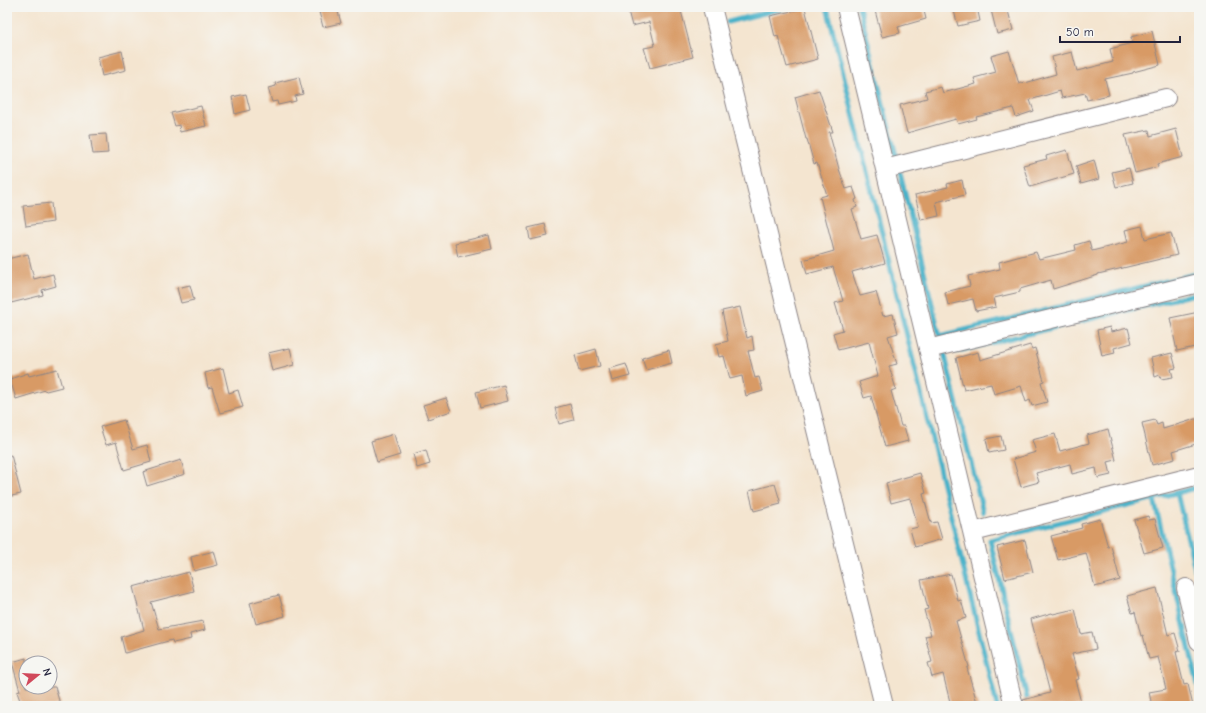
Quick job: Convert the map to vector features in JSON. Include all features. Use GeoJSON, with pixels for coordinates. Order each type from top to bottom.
{"type":"FeatureCollection","features":[{"type":"Feature","properties":{"kind":"street"},"geometry":{"type":"LineString","coordinates":[[713,7],[884,706]]}},
{"type":"Feature","properties":{"kind":"street"},"geometry":{"type":"LineString","coordinates":[[846,7],[1014,706]]}},
{"type":"Feature","properties":{"kind":"street"},"geometry":{"type":"LineString","coordinates":[[885,169],[1166,98]]}},
{"type":"Feature","properties":{"kind":"street"},"geometry":{"type":"LineString","coordinates":[[928,348],[1199,283]]}},
{"type":"Feature","properties":{"kind":"street"},"geometry":{"type":"LineString","coordinates":[[973,532],[1199,475]]}},
{"type":"Feature","properties":{"kind":"street"},"geometry":{"type":"LineString","coordinates":[[1186,588],[1199,641]]}},
{"type":"Feature","properties":{"kind":"building"},"geometry":{"type":"Polygon","coordinates":[[[627,7],[680,7],[693,57],[650,68],[644,48],[655,46],[649,22],[632,26],[627,7]]]}},
{"type":"Feature","properties":{"kind":"building"},"geometry":{"type":"Polygon","coordinates":[[[874,7],[923,7],[926,19],[898,27],[900,33],[882,37],[874,7]]]}},
{"type":"Feature","properties":{"kind":"building"},"geometry":{"type":"Polygon","coordinates":[[[953,7],[977,7],[980,21],[958,26],[953,7]]]}},
{"type":"Feature","properties":{"kind":"building"},"geometry":{"type":"Polygon","coordinates":[[[1007,7],[1013,30],[997,34],[991,10],[1007,7]]]}},
{"type":"Feature","properties":{"kind":"building"},"geometry":{"type":"Polygon","coordinates":[[[337,8],[341,23],[323,27],[319,12],[337,8]]]}},
{"type":"Feature","properties":{"kind":"building"},"geometry":{"type":"Polygon","coordinates":[[[805,8],[818,59],[787,67],[778,36],[775,37],[770,16],[805,8]]]}},
{"type":"Feature","properties":{"kind":"building"},"geometry":{"type":"Polygon","coordinates":[[[1152,31],[1160,65],[1105,79],[1109,95],[1087,100],[1085,93],[1062,98],[1060,91],[1030,100],[1034,111],[1016,117],[1013,108],[976,117],[977,119],[958,124],[956,119],[907,133],[900,105],[927,98],[925,91],[941,87],[943,93],[976,84],[974,78],[996,72],[991,56],[1009,51],[1019,84],[1056,74],[1052,57],[1072,52],[1077,71],[1113,62],[1110,49],[1132,43],[1131,37],[1152,31]]]}},
{"type":"Feature","properties":{"kind":"building"},"geometry":{"type":"Polygon","coordinates":[[[122,51],[126,70],[102,76],[98,57],[122,51]]]}},
{"type":"Feature","properties":{"kind":"building"},"geometry":{"type":"Polygon","coordinates":[[[299,77],[303,94],[295,96],[296,101],[278,105],[277,101],[272,102],[268,88],[276,86],[275,83],[299,77]]]}},
{"type":"Feature","properties":{"kind":"building"},"geometry":{"type":"Polygon","coordinates":[[[819,90],[833,132],[829,132],[839,169],[846,189],[853,187],[857,199],[855,200],[857,207],[852,209],[861,239],[877,235],[885,263],[852,272],[860,296],[876,292],[883,316],[893,314],[898,333],[888,336],[897,364],[889,366],[896,389],[891,391],[901,426],[904,426],[908,441],[885,447],[871,396],[864,398],[859,382],[878,376],[869,342],[838,350],[833,333],[843,330],[835,303],[843,301],[833,267],[807,274],[803,260],[834,251],[820,197],[827,195],[817,163],[814,164],[795,97],[819,90]]]}},
{"type":"Feature","properties":{"kind":"building"},"geometry":{"type":"Polygon","coordinates":[[[246,94],[250,110],[235,114],[232,97],[246,94]]]}},
{"type":"Feature","properties":{"kind":"building"},"geometry":{"type":"Polygon","coordinates":[[[201,106],[206,126],[180,132],[179,125],[175,126],[171,113],[201,106]]]}},
{"type":"Feature","properties":{"kind":"building"},"geometry":{"type":"Polygon","coordinates":[[[1176,129],[1183,157],[1157,164],[1158,167],[1135,173],[1125,135],[1149,130],[1150,136],[1176,129]]]}},
{"type":"Feature","properties":{"kind":"building"},"geometry":{"type":"Polygon","coordinates":[[[106,134],[108,153],[93,154],[90,135],[106,134]]]}},
{"type":"Feature","properties":{"kind":"building"},"geometry":{"type":"Polygon","coordinates":[[[1067,150],[1074,174],[1030,187],[1023,165],[1047,159],[1046,156],[1067,150]]]}},
{"type":"Feature","properties":{"kind":"building"},"geometry":{"type":"Polygon","coordinates":[[[1094,160],[1099,179],[1081,184],[1076,166],[1094,160]]]}},
{"type":"Feature","properties":{"kind":"building"},"geometry":{"type":"Polygon","coordinates":[[[1129,168],[1133,183],[1116,187],[1112,172],[1129,168]]]}},
{"type":"Feature","properties":{"kind":"building"},"geometry":{"type":"Polygon","coordinates":[[[962,180],[965,195],[936,202],[939,216],[921,220],[915,195],[948,187],[947,184],[962,180]]]}},
{"type":"Feature","properties":{"kind":"building"},"geometry":{"type":"Polygon","coordinates":[[[51,203],[53,222],[26,226],[23,206],[51,203]]]}},
{"type":"Feature","properties":{"kind":"building"},"geometry":{"type":"Polygon","coordinates":[[[545,224],[548,236],[530,240],[528,228],[545,224]]]}},
{"type":"Feature","properties":{"kind":"building"},"geometry":{"type":"Polygon","coordinates":[[[1142,226],[1145,239],[1171,233],[1177,255],[1098,274],[1053,289],[1051,280],[1020,289],[1020,292],[994,298],[996,307],[976,311],[973,299],[948,305],[945,292],[970,286],[968,276],[1000,269],[999,262],[1036,252],[1039,259],[1076,250],[1075,245],[1089,241],[1092,251],[1128,242],[1125,230],[1142,226]]]}},
{"type":"Feature","properties":{"kind":"building"},"geometry":{"type":"Polygon","coordinates":[[[489,235],[492,249],[458,257],[455,243],[489,235]]]}},
{"type":"Feature","properties":{"kind":"building"},"geometry":{"type":"Polygon","coordinates":[[[28,254],[34,279],[53,274],[56,286],[42,290],[43,295],[7,304],[7,259],[28,254]]]}},
{"type":"Feature","properties":{"kind":"building"},"geometry":{"type":"Polygon","coordinates":[[[190,285],[194,300],[181,303],[177,288],[190,285]]]}},
{"type":"Feature","properties":{"kind":"building"},"geometry":{"type":"Polygon","coordinates":[[[740,307],[747,338],[752,336],[754,350],[748,351],[755,378],[759,377],[763,391],[746,396],[742,376],[730,379],[724,356],[719,357],[716,344],[728,341],[722,311],[740,307]]]}},
{"type":"Feature","properties":{"kind":"building"},"geometry":{"type":"Polygon","coordinates":[[[1199,312],[1199,346],[1177,351],[1170,318],[1199,312]]]}},
{"type":"Feature","properties":{"kind":"building"},"geometry":{"type":"Polygon","coordinates":[[[1110,327],[1111,332],[1128,328],[1132,343],[1114,348],[1115,353],[1102,356],[1097,330],[1110,327]]]}},
{"type":"Feature","properties":{"kind":"building"},"geometry":{"type":"Polygon","coordinates":[[[1030,345],[1032,349],[1035,348],[1044,381],[1041,382],[1047,402],[1032,406],[1030,400],[1026,402],[1021,386],[994,394],[991,384],[964,390],[956,358],[978,352],[980,360],[1030,345]]]}},
{"type":"Feature","properties":{"kind":"building"},"geometry":{"type":"Polygon","coordinates":[[[290,348],[294,365],[272,371],[268,353],[290,348]]]}},
{"type":"Feature","properties":{"kind":"building"},"geometry":{"type":"Polygon","coordinates":[[[596,349],[600,366],[579,371],[575,355],[596,349]]]}},
{"type":"Feature","properties":{"kind":"building"},"geometry":{"type":"Polygon","coordinates":[[[669,350],[672,363],[646,370],[642,358],[669,350]]]}},
{"type":"Feature","properties":{"kind":"building"},"geometry":{"type":"Polygon","coordinates":[[[1172,353],[1176,368],[1171,369],[1173,377],[1161,379],[1160,375],[1155,377],[1151,358],[1172,353]]]}},
{"type":"Feature","properties":{"kind":"building"},"geometry":{"type":"Polygon","coordinates":[[[626,364],[630,376],[612,381],[609,369],[626,364]]]}},
{"type":"Feature","properties":{"kind":"building"},"geometry":{"type":"Polygon","coordinates":[[[223,368],[229,393],[238,390],[243,407],[220,413],[212,387],[208,388],[205,373],[223,368]]]}},
{"type":"Feature","properties":{"kind":"building"},"geometry":{"type":"Polygon","coordinates":[[[57,369],[62,387],[45,390],[16,399],[10,379],[28,373],[29,376],[57,369]]]}},
{"type":"Feature","properties":{"kind":"building"},"geometry":{"type":"Polygon","coordinates":[[[504,385],[508,401],[480,408],[476,392],[504,385]]]}},
{"type":"Feature","properties":{"kind":"building"},"geometry":{"type":"Polygon","coordinates":[[[446,398],[451,411],[428,419],[423,405],[446,398]]]}},
{"type":"Feature","properties":{"kind":"building"},"geometry":{"type":"Polygon","coordinates":[[[570,404],[574,420],[559,424],[555,408],[570,404]]]}},
{"type":"Feature","properties":{"kind":"building"},"geometry":{"type":"Polygon","coordinates":[[[1199,418],[1199,443],[1173,451],[1175,459],[1152,465],[1142,423],[1155,420],[1157,425],[1162,423],[1163,429],[1199,418]]]}},
{"type":"Feature","properties":{"kind":"building"},"geometry":{"type":"Polygon","coordinates":[[[124,420],[133,449],[147,445],[151,462],[124,470],[116,442],[106,445],[100,427],[124,420]]]}},
{"type":"Feature","properties":{"kind":"building"},"geometry":{"type":"Polygon","coordinates":[[[1108,429],[1116,460],[1108,462],[1111,475],[1098,478],[1096,468],[1072,474],[1070,464],[1036,473],[1039,482],[1021,487],[1013,459],[1036,452],[1032,440],[1055,434],[1060,451],[1089,443],[1087,435],[1108,429]]]}},
{"type":"Feature","properties":{"kind":"building"},"geometry":{"type":"Polygon","coordinates":[[[394,434],[400,455],[377,462],[371,441],[394,434]]]}},
{"type":"Feature","properties":{"kind":"building"},"geometry":{"type":"Polygon","coordinates":[[[1001,436],[1004,450],[989,453],[986,439],[1001,436]]]}},
{"type":"Feature","properties":{"kind":"building"},"geometry":{"type":"Polygon","coordinates":[[[426,450],[430,464],[417,468],[413,454],[426,450]]]}},
{"type":"Feature","properties":{"kind":"building"},"geometry":{"type":"Polygon","coordinates":[[[11,455],[21,494],[7,497],[7,456],[11,455]]]}},
{"type":"Feature","properties":{"kind":"building"},"geometry":{"type":"Polygon","coordinates":[[[181,460],[185,474],[147,486],[143,472],[181,460]]]}},
{"type":"Feature","properties":{"kind":"building"},"geometry":{"type":"Polygon","coordinates":[[[920,473],[926,493],[923,494],[931,523],[937,522],[942,539],[915,547],[910,529],[918,527],[910,498],[891,503],[886,483],[920,473]]]}},
{"type":"Feature","properties":{"kind":"building"},"geometry":{"type":"Polygon","coordinates":[[[775,484],[781,504],[754,511],[749,491],[775,484]]]}},
{"type":"Feature","properties":{"kind":"building"},"geometry":{"type":"Polygon","coordinates":[[[1148,516],[1149,520],[1155,519],[1163,548],[1144,553],[1134,520],[1148,516]]]}},
{"type":"Feature","properties":{"kind":"building"},"geometry":{"type":"Polygon","coordinates":[[[1100,519],[1108,547],[1111,546],[1120,580],[1095,587],[1086,553],[1058,560],[1051,536],[1082,528],[1081,524],[1100,519]]]}},
{"type":"Feature","properties":{"kind":"building"},"geometry":{"type":"Polygon","coordinates":[[[1025,540],[1033,572],[1005,579],[997,547],[1025,540]]]}},
{"type":"Feature","properties":{"kind":"building"},"geometry":{"type":"Polygon","coordinates":[[[214,551],[218,565],[194,571],[191,557],[214,551]]]}},
{"type":"Feature","properties":{"kind":"building"},"geometry":{"type":"Polygon","coordinates":[[[189,572],[194,591],[151,602],[159,629],[203,621],[205,630],[190,634],[191,639],[173,643],[172,640],[125,653],[121,637],[144,630],[133,587],[189,572]]]}},
{"type":"Feature","properties":{"kind":"building"},"geometry":{"type":"Polygon","coordinates":[[[951,574],[958,601],[961,600],[966,618],[956,621],[978,706],[951,706],[943,674],[932,677],[928,663],[932,662],[925,636],[931,635],[924,610],[928,609],[921,580],[951,574]]]}},
{"type":"Feature","properties":{"kind":"building"},"geometry":{"type":"Polygon","coordinates":[[[1157,588],[1168,635],[1175,633],[1180,651],[1176,652],[1184,685],[1188,684],[1193,706],[1152,706],[1149,692],[1166,689],[1158,657],[1149,659],[1135,612],[1132,613],[1127,596],[1157,588]]]}},
{"type":"Feature","properties":{"kind":"building"},"geometry":{"type":"Polygon","coordinates":[[[279,595],[285,616],[256,624],[250,603],[279,595]]]}},
{"type":"Feature","properties":{"kind":"building"},"geometry":{"type":"Polygon","coordinates":[[[1075,609],[1081,634],[1092,632],[1096,649],[1072,654],[1079,679],[1075,680],[1082,706],[1024,706],[1023,700],[1050,693],[1031,619],[1075,609]]]}},
{"type":"Feature","properties":{"kind":"building"},"geometry":{"type":"Polygon","coordinates":[[[18,660],[18,684],[12,662],[18,660]]]}},
{"type":"Feature","properties":{"kind":"building"},"geometry":{"type":"Polygon","coordinates":[[[18,695],[57,695],[60,704],[52,706],[22,706],[18,695]]]}},
{"type":"Feature","properties":{"kind":"waterway"},"geometry":{"type":"LineString","coordinates":[[728,22],[788,7]]}},
{"type":"Feature","properties":{"kind":"waterway"},"geometry":{"type":"LineString","coordinates":[[827,7],[997,706]]}},
{"type":"Feature","properties":{"kind":"waterway"},"geometry":{"type":"LineString","coordinates":[[859,7],[896,156]]}},
{"type":"Feature","properties":{"kind":"waterway"},"geometry":{"type":"LineString","coordinates":[[900,173],[940,337]]}},
{"type":"Feature","properties":{"kind":"waterway"},"geometry":{"type":"LineString","coordinates":[[940,336],[1199,273]]}},
{"type":"Feature","properties":{"kind":"waterway"},"geometry":{"type":"LineString","coordinates":[[957,351],[1199,293]]}},
{"type":"Feature","properties":{"kind":"waterway"},"geometry":{"type":"LineString","coordinates":[[944,352],[983,512]]}},
{"type":"Feature","properties":{"kind":"waterway"},"geometry":{"type":"LineString","coordinates":[[1029,706],[990,540],[1199,487]]}},
{"type":"Feature","properties":{"kind":"waterway"},"geometry":{"type":"LineString","coordinates":[[1177,493],[1199,586]]}},
{"type":"Feature","properties":{"kind":"waterway"},"geometry":{"type":"LineString","coordinates":[[1154,499],[1199,689]]}}]}
